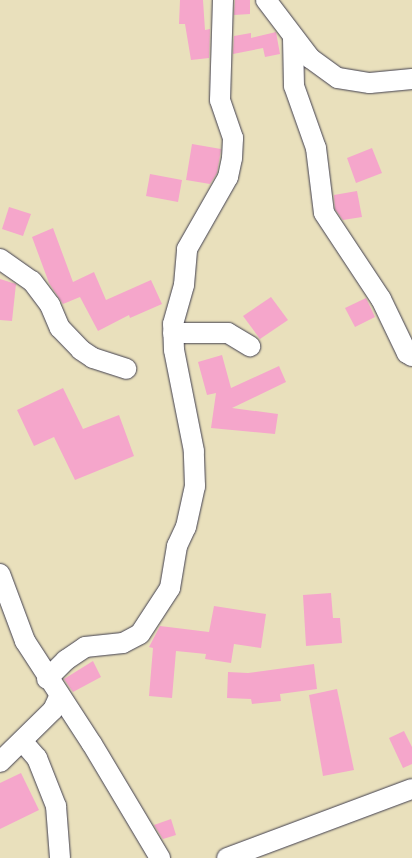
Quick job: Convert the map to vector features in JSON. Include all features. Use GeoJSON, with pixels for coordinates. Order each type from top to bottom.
{"type":"FeatureCollection","features":[{"type":"Feature","properties":{"kind":"street"},"geometry":{"type":"LineString","coordinates":[[47,679],[66,660],[85,647],[123,643],[140,634],[170,588],[177,546],[186,527],[195,486],[194,451],[173,333],[187,249],[228,178],[232,158],[233,138],[220,100],[223,0]]}},
{"type":"Feature","properties":{"kind":"street"},"geometry":{"type":"LineString","coordinates":[[266,0],[310,58],[338,78],[370,83],[412,79]]}},
{"type":"Feature","properties":{"kind":"street"},"geometry":{"type":"LineString","coordinates":[[293,38],[294,86],[316,148],[324,213],[381,299],[407,353],[412,356]]}},
{"type":"Feature","properties":{"kind":"street"},"geometry":{"type":"LineString","coordinates":[[0,259],[32,281],[50,305],[60,328],[81,350],[93,358],[126,368]]}},
{"type":"Feature","properties":{"kind":"street"},"geometry":{"type":"LineString","coordinates":[[173,333],[228,333],[250,346]]}},
{"type":"Feature","properties":{"kind":"street"},"geometry":{"type":"LineString","coordinates":[[0,574],[25,641],[47,679],[92,744],[160,858]]}},
{"type":"Feature","properties":{"kind":"street"},"geometry":{"type":"LineString","coordinates":[[0,762],[23,742],[53,710],[59,697]]}},
{"type":"Feature","properties":{"kind":"street"},"geometry":{"type":"LineString","coordinates":[[23,742],[37,758],[53,797],[60,830],[60,858]]}},
{"type":"Feature","properties":{"kind":"street"},"geometry":{"type":"LineString","coordinates":[[227,858],[412,789]]}},
{"type":"Feature","properties":{"kind":"building"},"geometry":{"type":"Polygon","coordinates":[[[180,0],[203,0],[205,30],[210,29],[209,58],[191,60],[185,24],[179,24],[180,0]]]}},
{"type":"Feature","properties":{"kind":"building"},"geometry":{"type":"Polygon","coordinates":[[[235,0],[250,0],[250,14],[234,15],[235,0]]]}},
{"type":"Feature","properties":{"kind":"building"},"geometry":{"type":"Polygon","coordinates":[[[276,32],[280,54],[265,57],[263,48],[233,54],[234,36],[251,33],[251,38],[276,32]]]}},
{"type":"Feature","properties":{"kind":"building"},"geometry":{"type":"Polygon","coordinates":[[[192,144],[221,149],[217,173],[210,184],[186,180],[192,144]]]}},
{"type":"Feature","properties":{"kind":"building"},"geometry":{"type":"Polygon","coordinates":[[[372,148],[382,173],[356,183],[347,158],[372,148]]]}},
{"type":"Feature","properties":{"kind":"building"},"geometry":{"type":"Polygon","coordinates":[[[150,174],[182,180],[178,202],[146,196],[150,174]]]}},
{"type":"Feature","properties":{"kind":"building"},"geometry":{"type":"Polygon","coordinates":[[[357,191],[362,217],[343,220],[335,209],[334,195],[357,191]]]}},
{"type":"Feature","properties":{"kind":"building"},"geometry":{"type":"Polygon","coordinates":[[[9,207],[31,214],[23,236],[2,229],[9,207]]]}},
{"type":"Feature","properties":{"kind":"building"},"geometry":{"type":"Polygon","coordinates":[[[53,228],[73,282],[94,272],[106,300],[151,280],[162,304],[130,318],[129,315],[98,331],[80,297],[63,304],[49,283],[32,237],[53,228]]]}},
{"type":"Feature","properties":{"kind":"building"},"geometry":{"type":"Polygon","coordinates":[[[0,279],[16,284],[12,321],[0,320],[0,279]]]}},
{"type":"Feature","properties":{"kind":"building"},"geometry":{"type":"Polygon","coordinates":[[[271,297],[288,320],[260,339],[243,316],[271,297]]]}},
{"type":"Feature","properties":{"kind":"building"},"geometry":{"type":"Polygon","coordinates":[[[366,298],[375,317],[355,327],[345,308],[366,298]]]}},
{"type":"Feature","properties":{"kind":"building"},"geometry":{"type":"Polygon","coordinates":[[[222,355],[231,388],[279,366],[286,382],[232,408],[278,414],[275,434],[211,428],[216,393],[207,395],[198,362],[222,355]]]}},
{"type":"Feature","properties":{"kind":"building"},"geometry":{"type":"Polygon","coordinates":[[[63,388],[83,429],[119,415],[134,456],[75,480],[54,437],[34,446],[17,410],[63,388]]]}},
{"type":"Feature","properties":{"kind":"building"},"geometry":{"type":"Polygon","coordinates":[[[331,593],[333,618],[340,618],[342,643],[306,646],[303,595],[331,593]]]}},
{"type":"Feature","properties":{"kind":"building"},"geometry":{"type":"Polygon","coordinates":[[[214,606],[266,614],[261,648],[234,644],[231,663],[205,659],[206,654],[176,651],[172,698],[149,696],[153,648],[149,647],[160,626],[209,632],[214,606]]]}},
{"type":"Feature","properties":{"kind":"building"},"geometry":{"type":"Polygon","coordinates":[[[93,661],[101,677],[73,692],[64,679],[93,661]]]}},
{"type":"Feature","properties":{"kind":"building"},"geometry":{"type":"Polygon","coordinates":[[[314,664],[317,689],[280,694],[281,701],[252,704],[251,699],[227,698],[228,672],[248,673],[314,664]]]}},
{"type":"Feature","properties":{"kind":"building"},"geometry":{"type":"Polygon","coordinates":[[[337,689],[354,770],[323,776],[309,695],[337,689]]]}},
{"type":"Feature","properties":{"kind":"building"},"geometry":{"type":"Polygon","coordinates":[[[404,731],[412,747],[412,764],[403,768],[389,738],[404,731]]]}},
{"type":"Feature","properties":{"kind":"building"},"geometry":{"type":"Polygon","coordinates":[[[21,773],[39,810],[0,829],[0,783],[21,773]]]}},
{"type":"Feature","properties":{"kind":"building"},"geometry":{"type":"Polygon","coordinates":[[[171,819],[176,835],[163,839],[154,825],[171,819]]]}}]}
